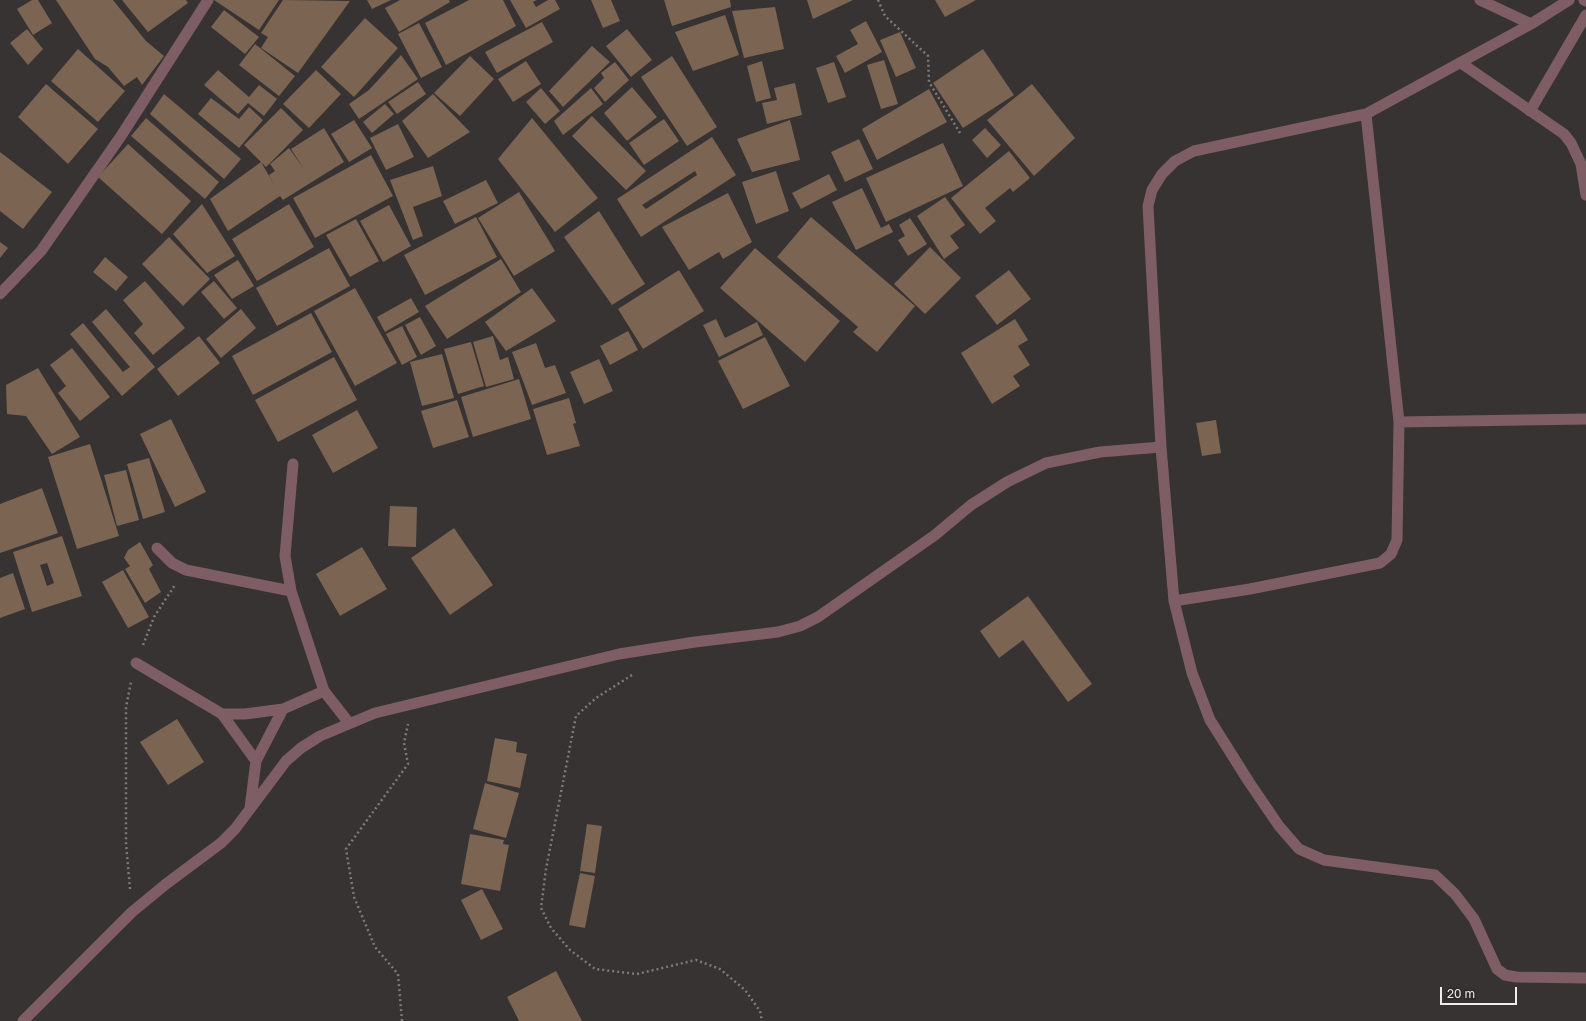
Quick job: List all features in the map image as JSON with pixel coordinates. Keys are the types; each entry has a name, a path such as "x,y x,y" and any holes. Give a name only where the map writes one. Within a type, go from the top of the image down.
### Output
{"street":[{"path":"0,294 41,251 121,136 208,0"},
{"path":"1480,0 1531,24"},
{"path":"1569,0 1531,24 1366,114 1194,151 1175,161 1152,190 1148,206 1160,447 1174,601 1192,673 1210,720 1248,782 1279,826 1299,849 1324,860 1435,876 1455,894 1474,919 1497,969 1505,975 1516,977 1586,978"},
{"path":"1530,111 1586,15"},
{"path":"1461,63 1564,134 1571,143 1581,164 1586,195"},
{"path":"1174,601 1250,589 1380,563 1390,554 1397,540 1399,422 1366,114"},
{"path":"1399,422 1586,419"},
{"path":"23,1021 132,912 166,884 221,843 235,829 286,762 302,748 320,736 375,713 619,654 695,642 778,632 800,626 818,617 935,535 971,505 1018,477 1046,463 1100,452 1160,447"},
{"path":"293,464 285,556 291,591 324,691 349,723"},
{"path":"157,548 172,563 186,570 291,591"},
{"path":"136,663 222,714 256,761"},
{"path":"222,714 245,714 283,709 324,691"},
{"path":"250,809 256,761 283,709"}],"path":[{"path":"878,0 885,16 928,56 929,82 960,133"},
{"path":"132,912 126,843 126,707 136,663 154,617 186,570"},
{"path":"632,675 596,698 576,716 546,869 541,908 551,928 570,950 595,969 637,974 696,960 720,969 745,990 760,1011 762,1021"},
{"path":"402,1021 398,974 375,947 354,897 346,849 408,764 404,743 412,705"}],"building":[{"path":"32,0 38,0 52,23 33,35 17,9"},
{"path":"56,0 113,0 146,41 164,56 142,85 137,77 124,86 108,67 95,59"},
{"path":"122,0 186,0 188,3 148,32"},
{"path":"214,0 279,0 259,30"},
{"path":"283,0 350,1 298,73 261,48 268,37 261,33"},
{"path":"367,0 391,0 372,9"},
{"path":"400,0 449,0 450,2 399,32 385,8"},
{"path":"469,0 503,0 516,26 446,65 425,23"},
{"path":"510,0 537,0 533,2 536,7 548,0 555,0 560,9 526,28"},
{"path":"591,0 611,0 620,21 603,28"},
{"path":"664,0 730,0 731,7 672,26"},
{"path":"807,0 853,0 813,19"},
{"path":"935,0 976,0 945,17"},
{"path":"775,7 784,49 744,58 732,11"},
{"path":"224,10 259,37 245,54 211,27"},
{"path":"725,15 739,55 693,71 675,32"},
{"path":"365,18 398,48 354,97 321,67"},
{"path":"866,21 882,52 845,73 836,56 858,44 850,30"},
{"path":"542,22 553,42 497,73 485,52"},
{"path":"419,23 442,67 421,78 398,34"},
{"path":"27,29 43,49 28,65 10,43"},
{"path":"627,29 652,60 631,77 606,46"},
{"path":"900,32 916,68 896,77 880,40"},
{"path":"255,44 295,76 279,96 239,65"},
{"path":"592,46 610,62 563,107 549,91"},
{"path":"78,49 125,91 98,122 51,81"},
{"path":"983,49 1014,95 963,128 933,83"},
{"path":"401,55 418,79 359,119 349,104 369,90"},
{"path":"470,56 494,79 460,116 434,93"},
{"path":"672,56 717,127 687,146 641,77"},
{"path":"884,60 898,104 881,109 867,65"},
{"path":"526,61 541,84 513,102 498,79"},
{"path":"762,61 771,98 756,102 747,66"},
{"path":"615,62 629,80 605,102 594,88 604,78 601,73"},
{"path":"834,62 846,97 828,103 816,68"},
{"path":"218,70 249,97 259,85 277,99 264,116 248,103 238,114 204,85"},
{"path":"316,70 341,94 309,128 283,104"},
{"path":"418,82 426,94 397,114 388,102"},
{"path":"795,83 802,115 767,124 762,103 777,100 774,88"},
{"path":"46,84 98,129 68,164 18,117"},
{"path":"1032,84 1075,138 1034,176 987,120"},
{"path":"632,87 657,117 627,141 604,113"},
{"path":"541,88 560,111 545,124 526,102"},
{"path":"591,88 603,104 563,135 554,121"},
{"path":"929,89 947,122 877,160 862,129"},
{"path":"164,94 241,159 224,179 150,114"},
{"path":"433,94 470,132 428,158 402,121"},
{"path":"211,98 239,119 249,107 263,120 239,148 198,114"},
{"path":"385,104 394,114 372,133 363,122"},
{"path":"281,108 303,130 266,167 244,145"},
{"path":"592,116 646,171 626,190 572,136"},
{"path":"146,118 219,182 205,199 131,136"},
{"path":"532,118 598,198 555,232 498,159"},
{"path":"664,119 679,141 644,165 629,143"},
{"path":"354,120 372,148 349,162 331,134"},
{"path":"790,120 800,160 752,172 737,139"},
{"path":"398,124 414,157 386,170 370,138"},
{"path":"324,128 344,162 283,200 280,196 228,231 210,199 261,162 275,186 269,175 275,171 270,164 289,148 304,169 291,149"},
{"path":"985,128 1001,145 987,158 972,140"},
{"path":"712,137 736,175 641,237 617,199","holes":["695,171 697,175 646,209 642,205"]},
{"path":"859,139 873,169 845,182 831,152"},
{"path":"943,143 963,186 886,222 866,178"},
{"path":"128,144 191,201 162,234 98,177"},
{"path":"1009,151 1030,178 1013,192 1010,188 985,208 996,221 980,234 951,198"},
{"path":"0,152 52,192 23,229 0,211"},
{"path":"371,155 393,196 315,238 293,198"},
{"path":"433,166 442,196 413,207 423,236 413,240 390,180"},
{"path":"776,171 789,211 756,224 742,182"},
{"path":"829,174 837,190 801,209 792,193"},
{"path":"486,180 498,203 455,224 443,201"},
{"path":"862,188 881,228 889,224 893,232 856,250 832,202"},
{"path":"519,192 555,251 514,276 478,218"},
{"path":"728,193 752,242 723,259 719,252 689,270 662,227"},
{"path":"945,197 965,225 950,236 959,248 944,259 917,216"},
{"path":"202,204 235,256 207,273 173,234"},
{"path":"289,204 314,247 257,281 232,239"},
{"path":"389,205 411,246 383,262 360,221"},
{"path":"599,211 645,284 612,305 564,237"},
{"path":"476,217 497,257 425,295 404,255"},
{"path":"811,217 915,306 877,352 853,332 858,327 777,257"},
{"path":"910,218 927,244 908,256 898,240 905,236 899,225"},
{"path":"356,219 379,261 350,277 326,235"},
{"path":"169,237 210,279 183,306 142,264"},
{"path":"0,242 8,248 0,258"},
{"path":"930,247 961,278 925,314 894,284"},
{"path":"329,248 350,286 277,326 256,288"},
{"path":"755,248 840,321 805,362 720,288"},
{"path":"105,257 128,277 116,291 93,272"},
{"path":"501,259 521,292 447,339 425,306"},
{"path":"238,260 254,286 232,299 214,275"},
{"path":"679,270 704,311 643,349 618,309"},
{"path":"1009,270 1031,299 997,325 975,296"},
{"path":"145,281 185,328 153,355 134,333 143,324 123,300"},
{"path":"214,281 237,308 224,319 201,292"},
{"path":"355,288 397,363 355,386 314,311"},
{"path":"532,288 556,321 506,351 485,322"},
{"path":"411,298 419,312 385,332 377,317"},
{"path":"106,309 155,367 122,396 70,334 83,323 123,372 130,367 92,322"},
{"path":"241,309 256,328 221,358 206,339"},
{"path":"311,313 332,352 253,395 232,356"},
{"path":"420,317 436,346 421,355 405,325"},
{"path":"716,319 725,338 757,322 763,335 719,357 703,325"},
{"path":"1015,319 1028,340 1018,346 1030,365 1013,376 1020,386 992,404 961,353"},
{"path":"402,326 417,357 402,365 386,334"},
{"path":"628,331 638,350 610,365 600,346"},
{"path":"199,336 220,363 178,396 157,369"},
{"path":"493,336 500,360 508,357 514,379 486,387 473,342"},
{"path":"765,337 790,386 743,409 718,361"},
{"path":"471,342 484,386 458,394 444,349"},
{"path":"536,343 545,368 555,365 566,393 532,405 512,352"},
{"path":"72,348 110,397 80,421 58,393 66,386 50,365"},
{"path":"442,354 454,398 422,406 410,362"},
{"path":"334,357 357,400 278,442 255,400"},
{"path":"599,359 613,391 584,404 570,372"},
{"path":"38,368 80,437 52,454 26,416 7,414 6,385"},
{"path":"519,379 531,419 473,437 461,397"},
{"path":"569,398 576,423 573,424 580,446 547,455 533,409"},
{"path":"457,400 469,437 433,448 421,411"},
{"path":"357,410 378,448 333,473 312,435"},
{"path":"171,419 206,492 175,507 140,434"},
{"path":"1216,420 1221,453 1202,456 1196,423"},
{"path":"90,444 119,536 77,549 48,457"},
{"path":"149,458 165,512 143,519 127,464"},
{"path":"126,470 139,520 117,526 104,475"},
{"path":"42,488 58,533 0,553 0,504"},
{"path":"390,506 417,507 416,547 388,546"},
{"path":"454,528 493,585 450,615 411,558"},
{"path":"62,536 82,596 32,612 13,552","holes":["47,563 54,583 47,586 40,565"]},
{"path":"140,542 153,565 149,569 161,592 145,603 125,569 130,566 124,558 128,550"},
{"path":"362,547 387,589 340,616 316,574"},
{"path":"123,570 149,617 128,628 102,582"},
{"path":"13,573 25,609 0,618 0,578"},
{"path":"1028,596 1092,684 1068,702 1023,640 999,658 980,631"},
{"path":"177,719 204,762 168,785 140,742"},
{"path":"495,738 517,742 516,752 527,754 520,788 487,781"},
{"path":"485,783 519,793 506,838 473,829"},
{"path":"587,824 602,826 595,873 580,871"},
{"path":"470,834 504,840 503,844 509,845 500,891 461,884"},
{"path":"580,873 595,876 585,928 569,925"},
{"path":"482,889 503,929 481,940 461,900"},
{"path":"556,971 582,1021 519,1021 507,997"}]}
